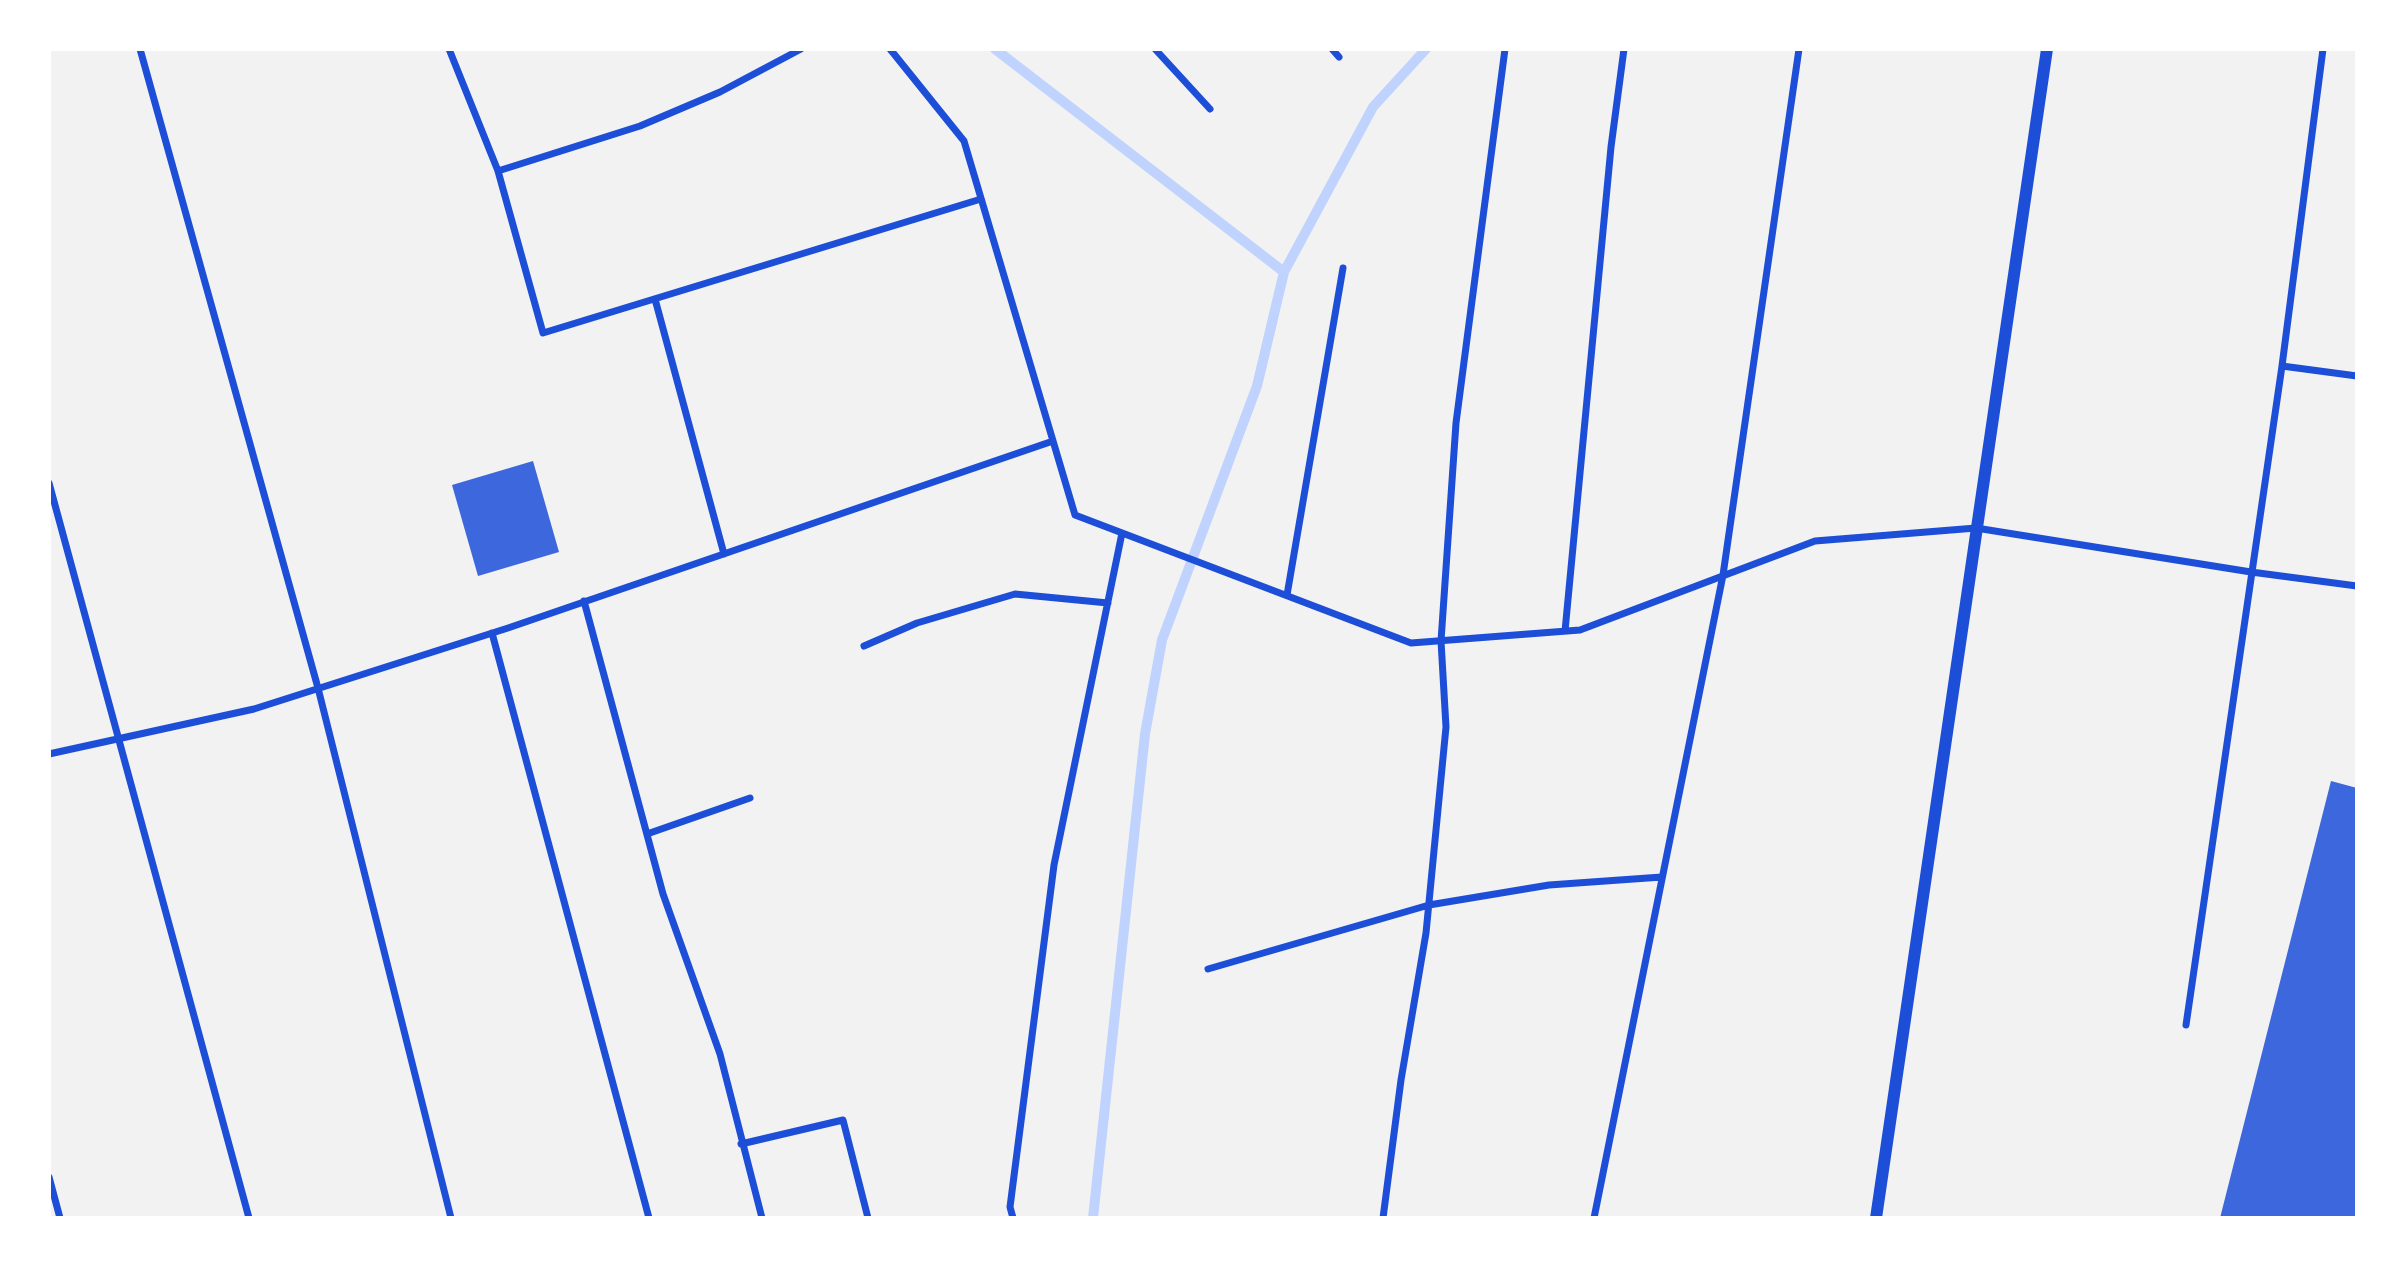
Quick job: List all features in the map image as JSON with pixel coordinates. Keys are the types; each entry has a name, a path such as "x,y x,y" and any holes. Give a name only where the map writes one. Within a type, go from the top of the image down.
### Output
{"street":[{"path":"140,49 318,688 451,1218"},
{"path":"449,49 498,171 543,333 981,199"},
{"path":"498,171 640,125 720,92 801,49"},
{"path":"890,49 964,141 1075,515 1411,643 1580,630 1815,541 1976,528 2250,572 2357,586"},
{"path":"1155,49 1210,109"},
{"path":"1332,49 1339,57"},
{"path":"1383,1218 1401,1080 1429,905 1446,727 1441,641 1457,423 1504,49"},
{"path":"1565,631 1611,147 1624,49"},
{"path":"1594,1218 1723,575 1799,49"},
{"path":"1875,1218 2047,49"},
{"path":"2186,1025 2282,366 2323,49"},
{"path":"1287,595 1343,268"},
{"path":"655,299 724,554"},
{"path":"2282,366 2357,376"},
{"path":"49,754 254,709 492,633 1053,441"},
{"path":"49,482 249,1218"},
{"path":"1013,1218 1010,1207 1054,865 1122,533"},
{"path":"864,646 917,623 1015,594 1108,603"},
{"path":"584,601 663,894 720,1054 762,1218"},
{"path":"492,633 649,1218"},
{"path":"647,834 750,798"},
{"path":"1208,969 1429,905 1549,885 1662,877"},
{"path":"741,1144 843,1119 868,1218"},
{"path":"49,1177 60,1218"}],"building":[{"path":"533,461 559,552 478,576 452,485"},
{"path":"2331,781 2357,788 2357,1218 2220,1218"}],"waterway":[{"path":"995,49 1284,272"},
{"path":"1093,1218 1145,734 1162,640 1257,386 1284,272 1373,107 1426,49"}]}
